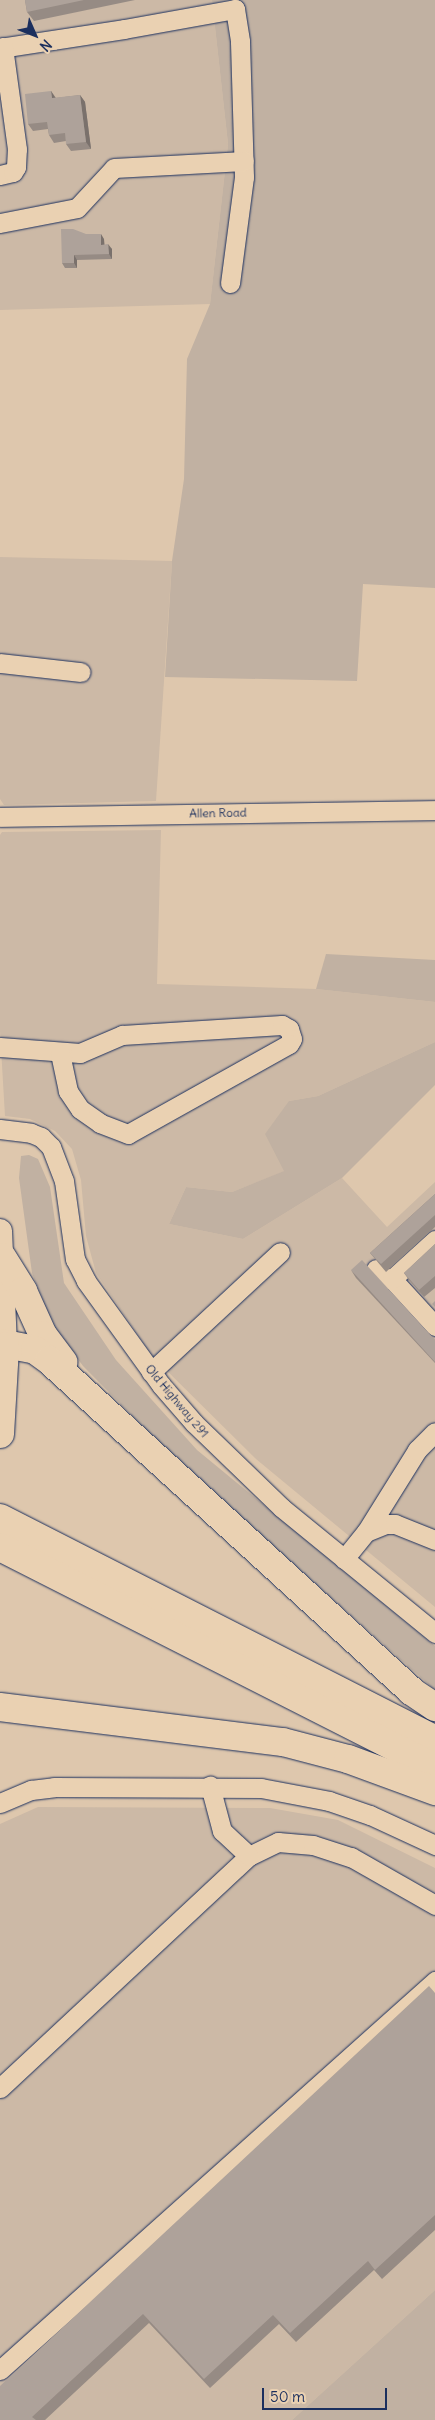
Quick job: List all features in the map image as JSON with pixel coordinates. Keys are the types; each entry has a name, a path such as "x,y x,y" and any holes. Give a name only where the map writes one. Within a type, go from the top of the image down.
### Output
{"highway":[{"path":"1,1244 43,1335 88,1395"},
{"path":"1,1429 2,1344 35,1350 88,1395 410,1691 435,1707"},
{"path":"0,1518 435,1740"},
{"path":"0,1546 435,1768"},
{"path":"7,1712 282,1742 348,1758 435,1791"}],"main road":[{"path":"1,1244 2,1344"}],"street":[{"path":"0,175 13,172 16,167 17,149 2,47 235,9 240,42 244,161 230,283"},
{"path":"0,223 77,208 114,168 244,161"},
{"path":"0,663 80,672"},
{"name":"Allen Road","path":"0,817 435,810"},
{"path":"0,1047 60,1054 80,1053 122,1034 282,1026 289,1029 292,1039 289,1044 128,1134 100,1124 80,1109 68,1091 60,1054"},
{"name":"Old Highway 291","path":"0,1129 31,1133 51,1147 64,1181 75,1259 86,1281 151,1372 233,1464 344,1559 435,1633"},
{"path":"392,1279 435,1240"},
{"path":"151,1372 280,1252"},
{"path":"376,1269 386,1279 392,1279 431,1314"},
{"path":"344,1559 366,1532 417,1450 435,1432"},
{"path":"366,1532 386,1524 395,1524 435,1540"},
{"path":"210,1786 222,1831 249,1856"},
{"path":"0,1803 30,1790 54,1787 210,1786 261,1788 329,1801 370,1815 435,1845"},
{"path":"0,2088 249,1856 278,1842 312,1844 351,1857 435,1905"},
{"path":"4,2360 435,1982"}],"shaded area":[{"path":"0,0 212,0 228,144 210,304 0,310"},
{"path":"212,0 435,0 435,588 363,584 357,681 165,677 172,561 184,479 187,359 210,304 228,144"},
{"path":"0,557 172,561 156,801 4,805 0,799"},
{"path":"161,830 157,984 316,989 435,1002 435,1042 318,1096 289,1101 285,1171 232,1192 186,1187 169,1224 243,1239 342,1178 387,1227 435,1182 435,1607 256,1459 152,1356 96,1273 86,1236 81,1180 72,1149 55,1131 30,1119 5,1116 0,1031 0,835 2,832"},
{"path":"326,954 435,960 435,1002 316,989"},
{"path":"435,1042 435,1085 342,1178 243,1239 169,1224 186,1187 232,1192 284,1171 265,1134 289,1101 318,1096"},
{"path":"29,1155 38,1159 50,1187 64,1283 116,1360 197,1450 435,1646 435,1690 175,1459 83,1366 52,1324 32,1273 19,1178 21,1156"},
{"path":"38,1807 270,1808 338,1820 435,1868 435,2290 292,2420 0,2420 0,1824"},
{"path":"435,2290 435,2420 292,2420"}],"building":[{"path":"25,0 84,0 27,12"},
{"path":"51,91 52,98 80,95 86,142 66,144 65,133 49,135 47,122 28,124 25,94"},
{"path":"61,229 73,229 86,234 101,234 101,245 108,244 109,254 74,255 74,263 62,263"},
{"path":"435,1194 435,1215 381,1264 370,1253"},
{"path":"435,1244 435,1276 419,1290 404,1273"},
{"path":"362,1260 435,1340 435,1362 351,1270"},
{"path":"429,1986 435,1993 435,2215 375,2270 368,2261 290,2333 273,2315 204,2379 143,2314 32,2417 36,2420 0,2420 0,2386"}]}
